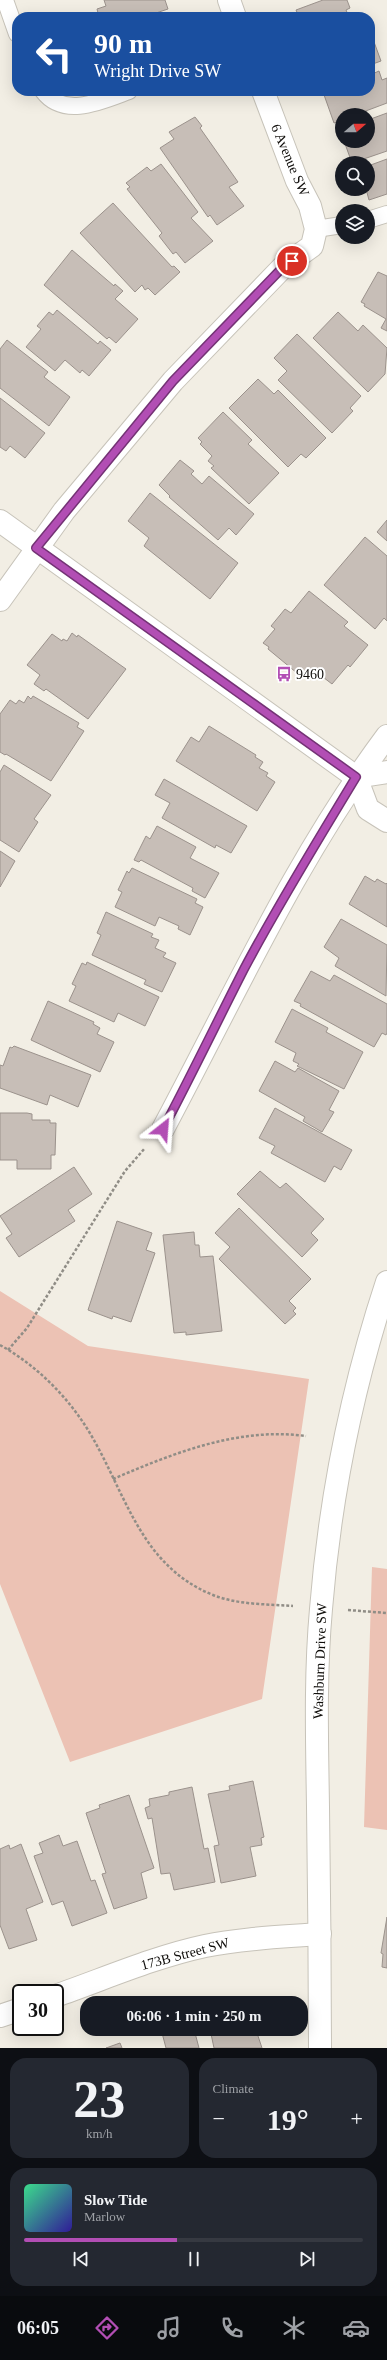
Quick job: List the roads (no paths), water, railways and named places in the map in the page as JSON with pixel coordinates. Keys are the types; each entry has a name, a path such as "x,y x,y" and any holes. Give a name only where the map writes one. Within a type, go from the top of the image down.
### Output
{"street":[{"path":"229,0 233,12"},
{"name":"6 Avenue SW","path":"265,96 297,181 310,206 316,229"},
{"path":"0,600 36,548 173,381 284,266 312,246 316,229"},
{"path":"0,521 356,777 368,809 387,822"},
{"path":"163,1129 204,1052 244,969 299,870 356,777 387,736"},
{"path":"356,777 387,772"},
{"name":"Washburn Drive SW","path":"320,2048 317,1688 321,1608 332,1510 346,1426 370,1334 387,1282"},
{"name":"173B Street SW","path":"64,1993 147,1963 204,1946 251,1939 320,1934"},
{"path":"0,2016 12,2012"}],"lane":[{"path":"5,0 12,20"},
{"path":"47,96 49,99 67,107 93,104 115,96"},
{"path":"375,218 387,214"},
{"path":"316,229 335,226"}],"place":[{"name":"9460","path":"284,674"}]}
